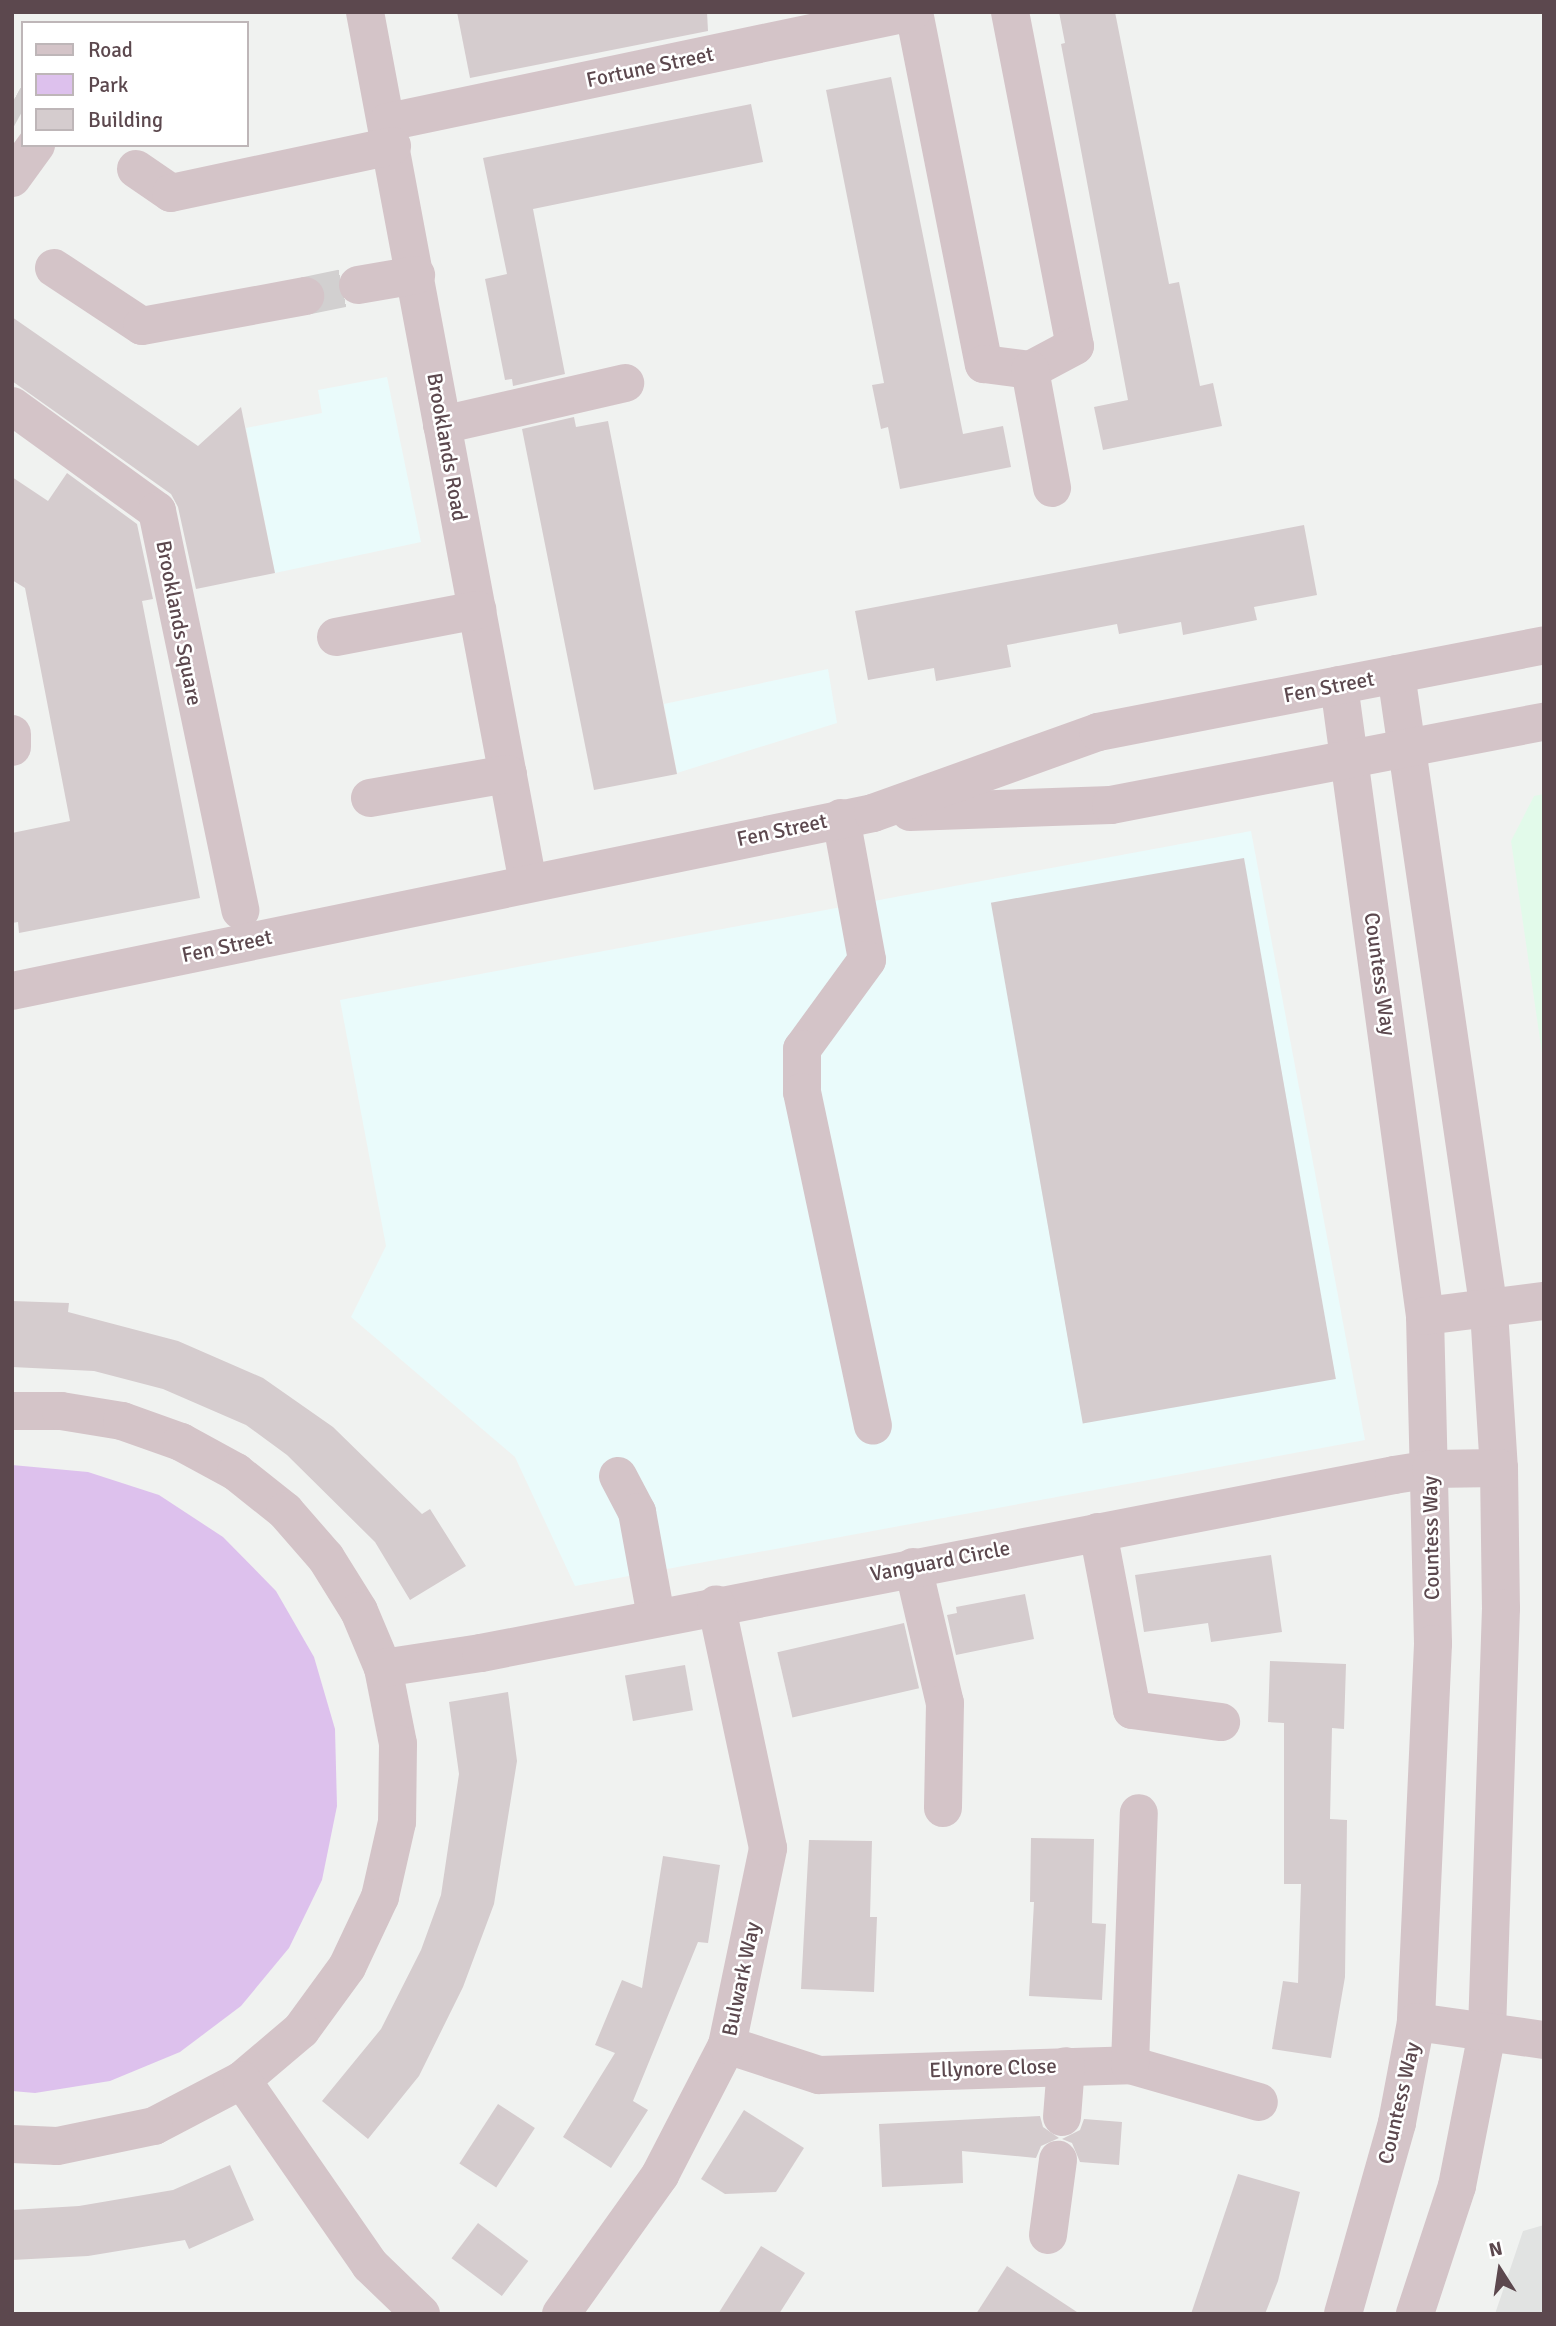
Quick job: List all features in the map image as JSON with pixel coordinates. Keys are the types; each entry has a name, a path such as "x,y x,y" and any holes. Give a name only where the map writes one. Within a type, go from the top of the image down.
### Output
{"street":[{"name":"Brooklands Road","path":"365,12 390,134 528,883"},
{"name":"Fortune Street","path":"136,169 171,194 390,134 913,12"},
{"path":"913,12 984,364 1030,370 1075,346 1010,12"},
{"path":"12,178 35,147"},
{"path":"54,268 142,326 305,296"},
{"path":"358,285 416,275"},
{"path":"1030,370 1052,488"},
{"path":"442,425 625,383"},
{"name":"Brooklands Square","path":"12,406 158,511 240,911"},
{"path":"337,637 477,610"},
{"name":"Fen Street","path":"12,991 857,816 1098,732 1544,645"},
{"path":"1396,674 1489,1311 1499,1468 1501,1608 1487,2033 1457,2186 1415,2314"},
{"name":"Countess Way","path":"1339,685 1425,1316 1431,1469 1433,1644 1416,2022 1397,2123 1343,2314"},
{"path":"873,1426 802,1092 802,1049 867,960 857,816 1111,805 1544,722"},
{"path":"12,734 12,747"},
{"path":"370,798 508,774"},
{"path":"1425,1316 1489,1311 1544,1301"},
{"path":"12,1411 61,1412 122,1421 181,1442 236,1472 285,1511 326,1558 359,1611 383,1668 398,1744 397,1822 380,1897 347,1967 301,2030 242,2080 154,2126 57,2146 12,2144"},
{"name":"Vanguard Circle","path":"383,1668 1431,1469 1499,1468"},
{"path":"618,1476 636,1512 656,1617"},
{"path":"1098,1531 1132,1710 1221,1722"},
{"path":"913,1567 945,1703 943,1808"},
{"name":"Bulwark Way","path":"561,2314 660,2175 727,2045 768,1848 716,1604"},
{"path":"1130,2065 1139,1813"},
{"path":"1416,2022 1544,2040"},
{"name":"Ellynore Close","path":"727,2045 819,2075 1130,2065 1259,2102"},
{"path":"1062,2117 1066,2066"},
{"path":"242,2080 370,2265 421,2314"},
{"path":"1048,2235 1058,2160"}],"shaded area":[{"path":"387,377 421,542 275,573 246,428 322,413 318,390"},
{"path":"828,669 837,723 677,773 664,704"},
{"path":"1544,794 1544,1067 1511,841 1534,796"},
{"path":"1251,831 1365,1440 575,1586 515,1457 351,1317 386,1246 340,1000"},
{"path":"1544,2225 1544,2314 1495,2314 1523,2231"}],"green space":[{"path":"12,1465 88,1472 159,1495 223,1537 276,1591 314,1657 335,1729 337,1806 322,1880 289,1948 241,2006 180,2052 110,2081 35,2093 12,2091"}],"building":[{"path":"457,12 707,12 708,31 470,78"},
{"path":"1059,12 1115,12 1169,284 1179,282 1200,386 1213,383 1222,426 1103,450 1094,407 1128,400 1061,44 1065,43"},
{"path":"891,77 963,434 1003,426 1011,467 900,489 888,427 881,429 872,385 884,383 826,90"},
{"path":"751,104 763,162 533,209 565,374 513,386 512,379 505,380 485,279 507,274 483,158"},
{"path":"12,317 198,446 241,407 275,573 196,589 178,507 171,494 12,381"},
{"path":"574,417 576,427 608,421 677,774 594,790 522,429"},
{"path":"67,473 137,524 153,599 142,601 200,898 19,933 18,922 12,923 12,833 70,821 25,588 12,580 12,477 48,501"},
{"path":"1304,525 1317,595 1254,607 1257,620 1183,635 1181,622 1119,634 1117,624 1007,645 1011,667 936,681 934,668 868,680 855,611"},
{"path":"1244,858 1336,1379 1083,1424 991,903"},
{"path":"12,1301 69,1303 68,1312 178,1341 263,1378 333,1427 422,1514 430,1509 466,1566 410,1600 375,1542 287,1455 246,1425 163,1389 94,1371 12,1367"},
{"path":"1271,1555 1282,1632 1211,1642 1208,1623 1144,1632 1135,1575"},
{"path":"1025,1594 1034,1639 956,1655 947,1615 957,1613 956,1607"},
{"path":"904,1623 919,1688 792,1718 777,1652"},
{"path":"1270,1661 1346,1664 1344,1729 1332,1728 1330,1819 1347,1820 1345,1977 1331,2058 1272,2049 1283,1981 1298,1983 1301,1884 1284,1884 1284,1723 1268,1722"},
{"path":"685,1665 693,1710 633,1721 625,1676"},
{"path":"508,1692 517,1761 494,1904 463,1987 419,2076 368,2139 322,2101 381,2029 421,1950 441,1895 459,1774 449,1702"},
{"path":"1031,1838 1094,1839 1092,1923 1106,1924 1102,2000 1029,1996 1034,1902 1030,1902"},
{"path":"809,1840 872,1841 870,1917 877,1917 874,1992 801,1989"},
{"path":"663,1856 720,1865 708,1943 698,1942 633,2101 648,2110 611,2168 563,2137 615,2053 595,2045 622,1980 642,1988"},
{"path":"498,2104 535,2128 496,2188 459,2164"},
{"path":"744,2110 804,2148 776,2192 725,2194 701,2179"},
{"path":"1040,2116 1043,2127 1059,2138 1041,2146 1036,2158 962,2151 963,2183 882,2187 879,2124"},
{"path":"1084,2119 1122,2122 1119,2165 1080,2162 1072,2143 1062,2139 1080,2130"},
{"path":"230,2165 254,2220 189,2249 185,2240 88,2256 12,2260 12,2210 79,2206 173,2190"},
{"path":"1238,2174 1300,2192 1278,2281 1265,2314 1191,2314"},
{"path":"478,2223 528,2261 502,2296 452,2258"},
{"path":"761,2246 805,2273 779,2314 718,2314"},
{"path":"1007,2266 1080,2314 976,2314"}],"tunnel":[{"path":"12,103 21,108"},
{"path":"305,296 358,285"}]}
